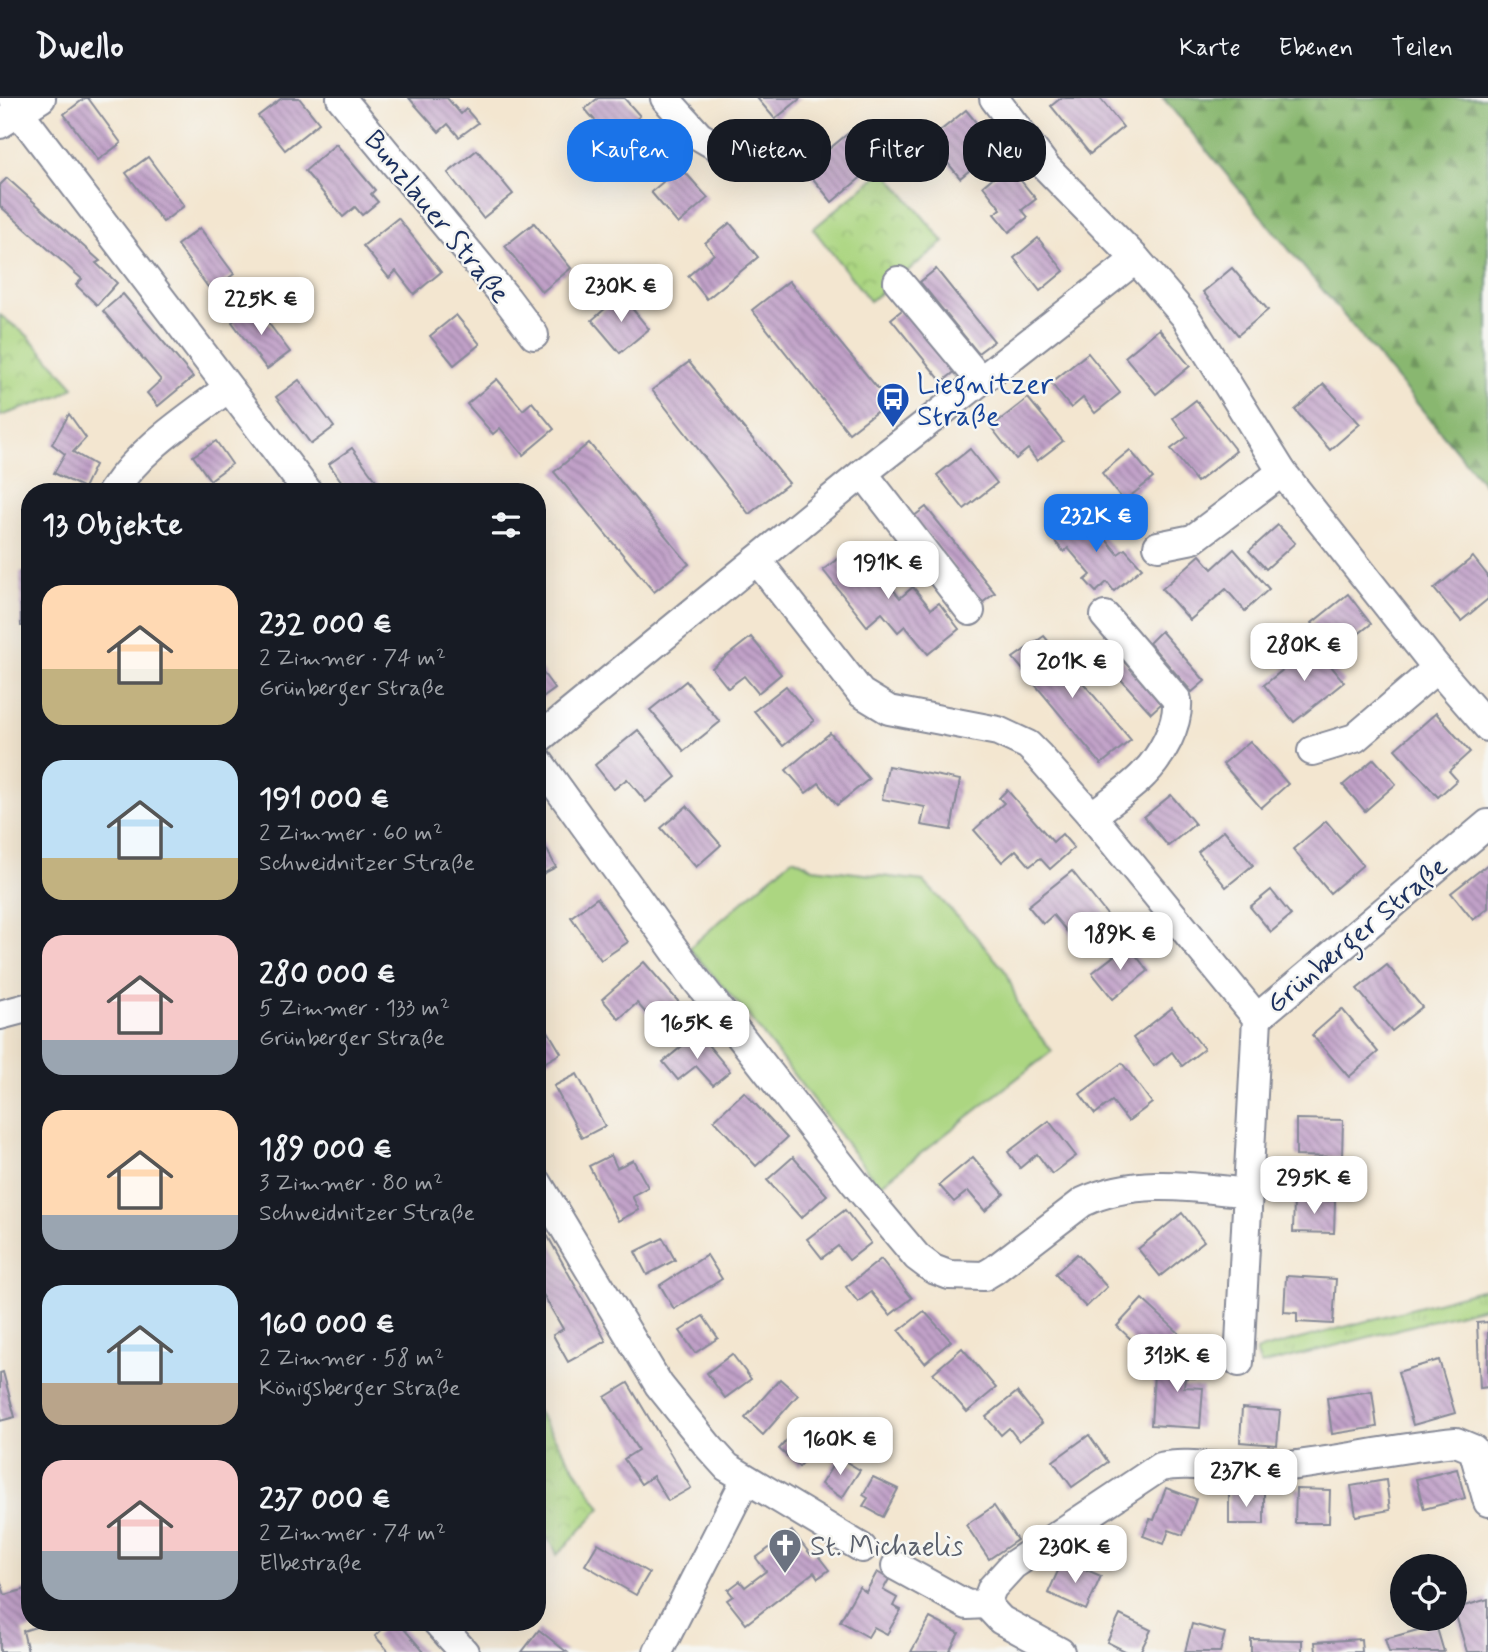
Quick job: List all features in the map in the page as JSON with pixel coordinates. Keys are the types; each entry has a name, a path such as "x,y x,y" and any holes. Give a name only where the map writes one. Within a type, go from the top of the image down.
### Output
{"street":[{"name":"Bunzlauer Straße","path":"341,98 534,335"},
{"path":"665,98 699,136 707,141"},
{"path":"994,98 1046,167 1136,259 1185,316 1282,472 1437,668 1488,727"},
{"path":"18,108 301,483"},
{"path":"546,733 863,473 1136,259"},
{"path":"898,281 981,381"},
{"path":"118,483 129,468 160,439 228,388"},
{"path":"1158,546 1193,539 1282,472"},
{"path":"863,473 970,611"},
{"path":"757,561 861,694 889,710 998,731 1015,738 1039,755 1257,1018 1250,1193 1239,1362"},
{"path":"1092,816 1144,774 1164,745 1178,713 1177,700 1105,616"},
{"path":"1312,751 1355,738 1437,668"},
{"path":"546,772 697,981 856,1183 918,1257 933,1269 949,1275 984,1276 1083,1202 1111,1191 1174,1185 1250,1193"},
{"name":"Grünberger Straße","path":"1257,1018 1488,824"},
{"path":"0,1015 21,1009"},
{"path":"546,1197 659,1385 683,1418 727,1467 862,1548"},
{"path":"896,1566 967,1605 989,1596 1013,1565 1044,1543 1160,1467 1174,1464 1239,1470 1287,1467 1456,1442 1473,1449 1488,1502"},
{"path":"658,1652 746,1479"},
{"path":"989,1596 1001,1620 1060,1652"},
{"path":"445,1631 464,1652"}],"green space":[{"path":"1163,98 1488,98 1488,489"},
{"path":"870,182 894,182 944,242 870,301 813,229"},
{"path":"0,315 28,336 74,387 60,396 0,416"},
{"path":"793,858 813,868 923,881 1007,973 1021,1012 1052,1051 879,1186 747,1014 689,948"},
{"path":"1488,1288 1488,1306 1261,1365 1256,1351"},
{"path":"546,1425 601,1508 557,1555 546,1537"}],"building":[{"path":"88,98 121,143 98,160 64,114"},
{"path":"282,98 299,98 319,123 285,150 258,116"},
{"path":"409,98 447,98 461,114 466,109 478,123 459,137 448,124 439,132"},
{"path":"598,98 624,98 640,116 636,119 594,119 585,109"},
{"path":"757,98 801,98 775,119"},
{"path":"1061,98 1100,98 1123,127 1090,154 1051,106"},
{"path":"966,110 973,119 963,119 963,176 960,178 949,165 949,124"},
{"path":"845,136 845,182 856,182 832,202 816,182 831,182 831,148"},
{"path":"336,144 375,190 371,194 378,202 362,215 355,207 343,217 305,171"},
{"path":"477,150 513,194 483,218 448,173"},
{"path":"148,157 184,206 163,222 126,173"},
{"path":"7,178 100,261 96,263 117,283 97,305 76,285 82,279 0,206 0,185"},
{"path":"693,181 708,198 678,224 651,192 663,182"},
{"path":"988,182 1022,182 1036,199 1022,210 1028,217 1009,232 994,214 1001,209 983,186"},
{"path":"398,218 441,272 414,294 396,271 389,278 363,246"},
{"path":"534,223 571,268 542,292 505,246"},
{"path":"730,223 758,257 707,299 688,276 714,254 705,243"},
{"path":"200,228 234,274 211,291 177,245"},
{"path":"1038,238 1064,271 1040,291 1014,258"},
{"path":"1232,268 1268,310 1238,335 1203,292"},
{"path":"936,269 994,341 978,353 920,282"},
{"path":"789,281 889,402 849,433 752,310"},
{"path":"123,294 193,377 158,406 147,393 161,380 103,311"},
{"path":"621,295 649,329 620,353 592,320"},
{"path":"255,305 290,352 267,369 232,322"},
{"path":"907,306 958,369 942,382 891,319"},
{"path":"456,315 480,344 454,365 430,336"},
{"path":"1159,329 1190,366 1156,394 1125,357"},
{"path":"1088,353 1120,393 1095,413 1083,398 1071,408 1051,383"},
{"path":"689,362 789,483 749,514 652,390"},
{"path":"497,379 523,410 532,402 554,429 523,455 500,428 493,434 467,404"},
{"path":"299,380 334,427 311,444 276,397"},
{"path":"1324,384 1360,424 1330,450 1295,410"},
{"path":"1028,398 1063,441 1037,461 1028,449 1016,459 991,427"},
{"path":"1196,400 1236,451 1197,482 1171,449 1187,437 1173,418"},
{"path":"69,414 86,438 73,452 95,465 86,483 74,483 54,473 65,454 52,444"},
{"path":"216,441 232,464 210,480 193,456"},
{"path":"589,443 689,564 654,592 554,472"},
{"path":"352,448 378,483 343,483 329,464"},
{"path":"970,449 997,483 964,509 937,475"},
{"path":"1130,450 1153,478 1124,501 1102,473"},
{"path":"926,507 995,593 982,603 913,517"},
{"path":"1082,511 1118,554 1125,549 1142,568 1114,591 1107,582 1096,592 1085,580 1091,575 1068,548 1064,552 1051,537"},
{"path":"1278,525 1295,543 1266,569 1249,551"},
{"path":"857,544 900,598 913,587 931,609 939,603 959,629 928,654 905,626 898,632 882,613 867,626 823,570"},
{"path":"1234,549 1269,589 1245,611 1226,589 1190,620 1162,589 1200,555 1212,569"},
{"path":"1473,557 1488,576 1488,599 1461,621 1434,589"},
{"path":"1348,594 1371,624 1335,652 1312,623"},
{"path":"1161,631 1205,681 1192,692 1149,643"},
{"path":"1044,636 1131,740 1101,764 1013,658"},
{"path":"751,637 781,674 758,693 744,676 728,688 712,668"},
{"path":"1314,645 1344,682 1294,722 1264,685"},
{"path":"1119,656 1162,703 1151,713 1109,666"},
{"path":"546,677 555,689 546,696"},
{"path":"686,681 720,722 684,751 650,710"},
{"path":"786,686 814,721 783,746 754,711"},
{"path":"1436,713 1470,752 1449,771 1457,780 1438,797 1395,749"},
{"path":"638,730 676,777 646,802 627,779 614,789 595,765"},
{"path":"830,733 869,779 837,805 819,783 806,793 786,770"},
{"path":"1250,741 1288,784 1261,808 1223,764"},
{"path":"1374,759 1396,784 1365,811 1343,785"},
{"path":"888,766 960,780 951,830 921,825 925,807 882,799"},
{"path":"1007,790 1053,842 1062,834 1074,848 1050,869 1040,858 1030,866 1016,850 1002,862 974,830 1004,803 999,798"},
{"path":"1171,795 1195,824 1168,846 1144,817"},
{"path":"687,806 721,845 696,867 661,828"},
{"path":"1326,821 1363,865 1330,893 1293,849"},
{"path":"1224,830 1253,865 1226,887 1198,852"},
{"path":"546,848 556,867 546,872"},
{"path":"1488,864 1488,908 1473,920 1451,893"},
{"path":"1072,871 1108,916 1076,942 1053,915 1043,924 1028,906"},
{"path":"1271,890 1291,915 1271,932 1250,907"},
{"path":"597,898 628,942 601,960 571,917"},
{"path":"1128,945 1148,971 1113,999 1092,973"},
{"path":"644,962 690,1015 666,1036 637,1003 619,1019 602,999"},
{"path":"1387,965 1422,1007 1392,1031 1357,989"},
{"path":"1172,1008 1204,1049 1182,1066 1172,1052 1154,1066 1133,1038"},
{"path":"1342,1009 1378,1052 1349,1077 1312,1035"},
{"path":"546,1028 561,1053 546,1062"},
{"path":"698,1033 730,1071 713,1085 696,1066 678,1080 663,1062"},
{"path":"1122,1063 1152,1103 1128,1121 1112,1101 1095,1114 1080,1094"},
{"path":"577,1074 605,1126 582,1138 554,1086"},
{"path":"744,1092 787,1138 756,1166 714,1120"},
{"path":"1296,1119 1343,1120 1342,1157 1296,1156"},
{"path":"1049,1121 1076,1156 1052,1174 1037,1154 1020,1168 1008,1152"},
{"path":"611,1155 617,1168 633,1160 648,1187 632,1196 639,1210 618,1221 589,1166"},
{"path":"793,1157 827,1195 801,1218 767,1180"},
{"path":"973,1157 1004,1194 985,1211 968,1191 954,1202 939,1185"},
{"path":"1294,1200 1335,1201 1334,1233 1293,1232"},
{"path":"845,1210 871,1243 849,1260 838,1246 822,1258 807,1239"},
{"path":"1182,1213 1204,1241 1160,1276 1138,1249"},
{"path":"546,1233 606,1341 568,1362 553,1335 563,1329 546,1300"},
{"path":"663,1238 675,1260 647,1275 635,1252"},
{"path":"1077,1254 1107,1287 1086,1307 1055,1274"},
{"path":"707,1255 722,1279 674,1309 660,1285"},
{"path":"881,1259 912,1298 890,1315 871,1292 858,1302 846,1287"},
{"path":"1286,1276 1336,1279 1333,1324 1297,1322 1297,1313 1284,1312"},
{"path":"1142,1299 1179,1333 1154,1361 1117,1326"},
{"path":"924,1311 951,1341 925,1363 899,1331"},
{"path":"703,1316 718,1338 695,1353 680,1331"},
{"path":"1488,1322 1488,1387 1480,1388 1477,1323"},
{"path":"962,1348 996,1388 967,1412 933,1373"},
{"path":"1198,1352 1196,1378 1185,1378 1184,1387 1203,1388 1200,1428 1151,1425 1154,1373 1166,1373 1167,1354"},
{"path":"732,1354 751,1379 725,1398 707,1373"},
{"path":"1439,1360 1455,1413 1413,1425 1398,1372"},
{"path":"3,1372 15,1417 0,1421 0,1373"},
{"path":"780,1379 798,1395 763,1435 745,1418"},
{"path":"628,1383 691,1488 668,1501 653,1476 641,1484 624,1459 638,1450 605,1397"},
{"path":"1372,1391 1377,1427 1332,1434 1327,1398"},
{"path":"1017,1392 1042,1423 1019,1441 1009,1428 1001,1435 986,1417"},
{"path":"1242,1408 1280,1411 1277,1445 1240,1442"},
{"path":"798,1427 819,1445 799,1467 779,1449"},
{"path":"1089,1435 1108,1462 1072,1487 1053,1461"},
{"path":"838,1457 860,1470 842,1498 821,1484"},
{"path":"1457,1469 1465,1498 1424,1509 1416,1479"},
{"path":"873,1477 898,1489 883,1517 863,1506 868,1498 863,1495"},
{"path":"1386,1480 1390,1510 1356,1516 1351,1486"},
{"path":"1166,1488 1196,1499 1183,1535 1169,1530 1164,1544 1143,1536 1150,1519 1154,1520"},
{"path":"1296,1489 1330,1490 1329,1523 1295,1523"},
{"path":"1229,1493 1264,1493 1264,1524 1229,1524"},
{"path":"994,1506 1017,1540 989,1559 966,1525"},
{"name":"St. Michaelis","path":"792,1531 811,1555 815,1552 829,1570 818,1578 814,1572 746,1624 727,1600 733,1596 728,1590 740,1581 745,1587 766,1571 756,1558"},
{"path":"598,1543 649,1573 636,1595 585,1565"},
{"path":"1063,1560 1101,1576 1086,1610 1048,1593"},
{"path":"877,1572 889,1579 883,1590 897,1598 893,1606 901,1610 887,1634 874,1627 868,1637 840,1621 859,1587 866,1592"},
{"path":"0,1580 5,1595 21,1591 21,1631 28,1652 0,1652"},
{"path":"1488,1599 1488,1652 1467,1652 1461,1631 1467,1631 1467,1605"},
{"path":"1120,1615 1151,1630 1140,1652 1127,1652 1107,1642"},
{"path":"930,1618 959,1633 949,1652 911,1652"},
{"path":"1192,1624 1225,1633 1220,1652 1185,1652"},
{"path":"380,1631 406,1631 424,1652 389,1652 375,1636"},
{"path":"540,1631 567,1652 522,1652"},
{"path":"1414,1631 1438,1631 1444,1652 1389,1652 1385,1639"},
{"path":"1251,1639 1302,1640 1302,1652 1251,1652"},
{"path":"1361,1639 1362,1652 1316,1652 1315,1642"}],"place":[{"name":"Liegnitzer Straße","path":"893,429"},
{"name":"St. Michaelis","path":"785,1575"}]}
